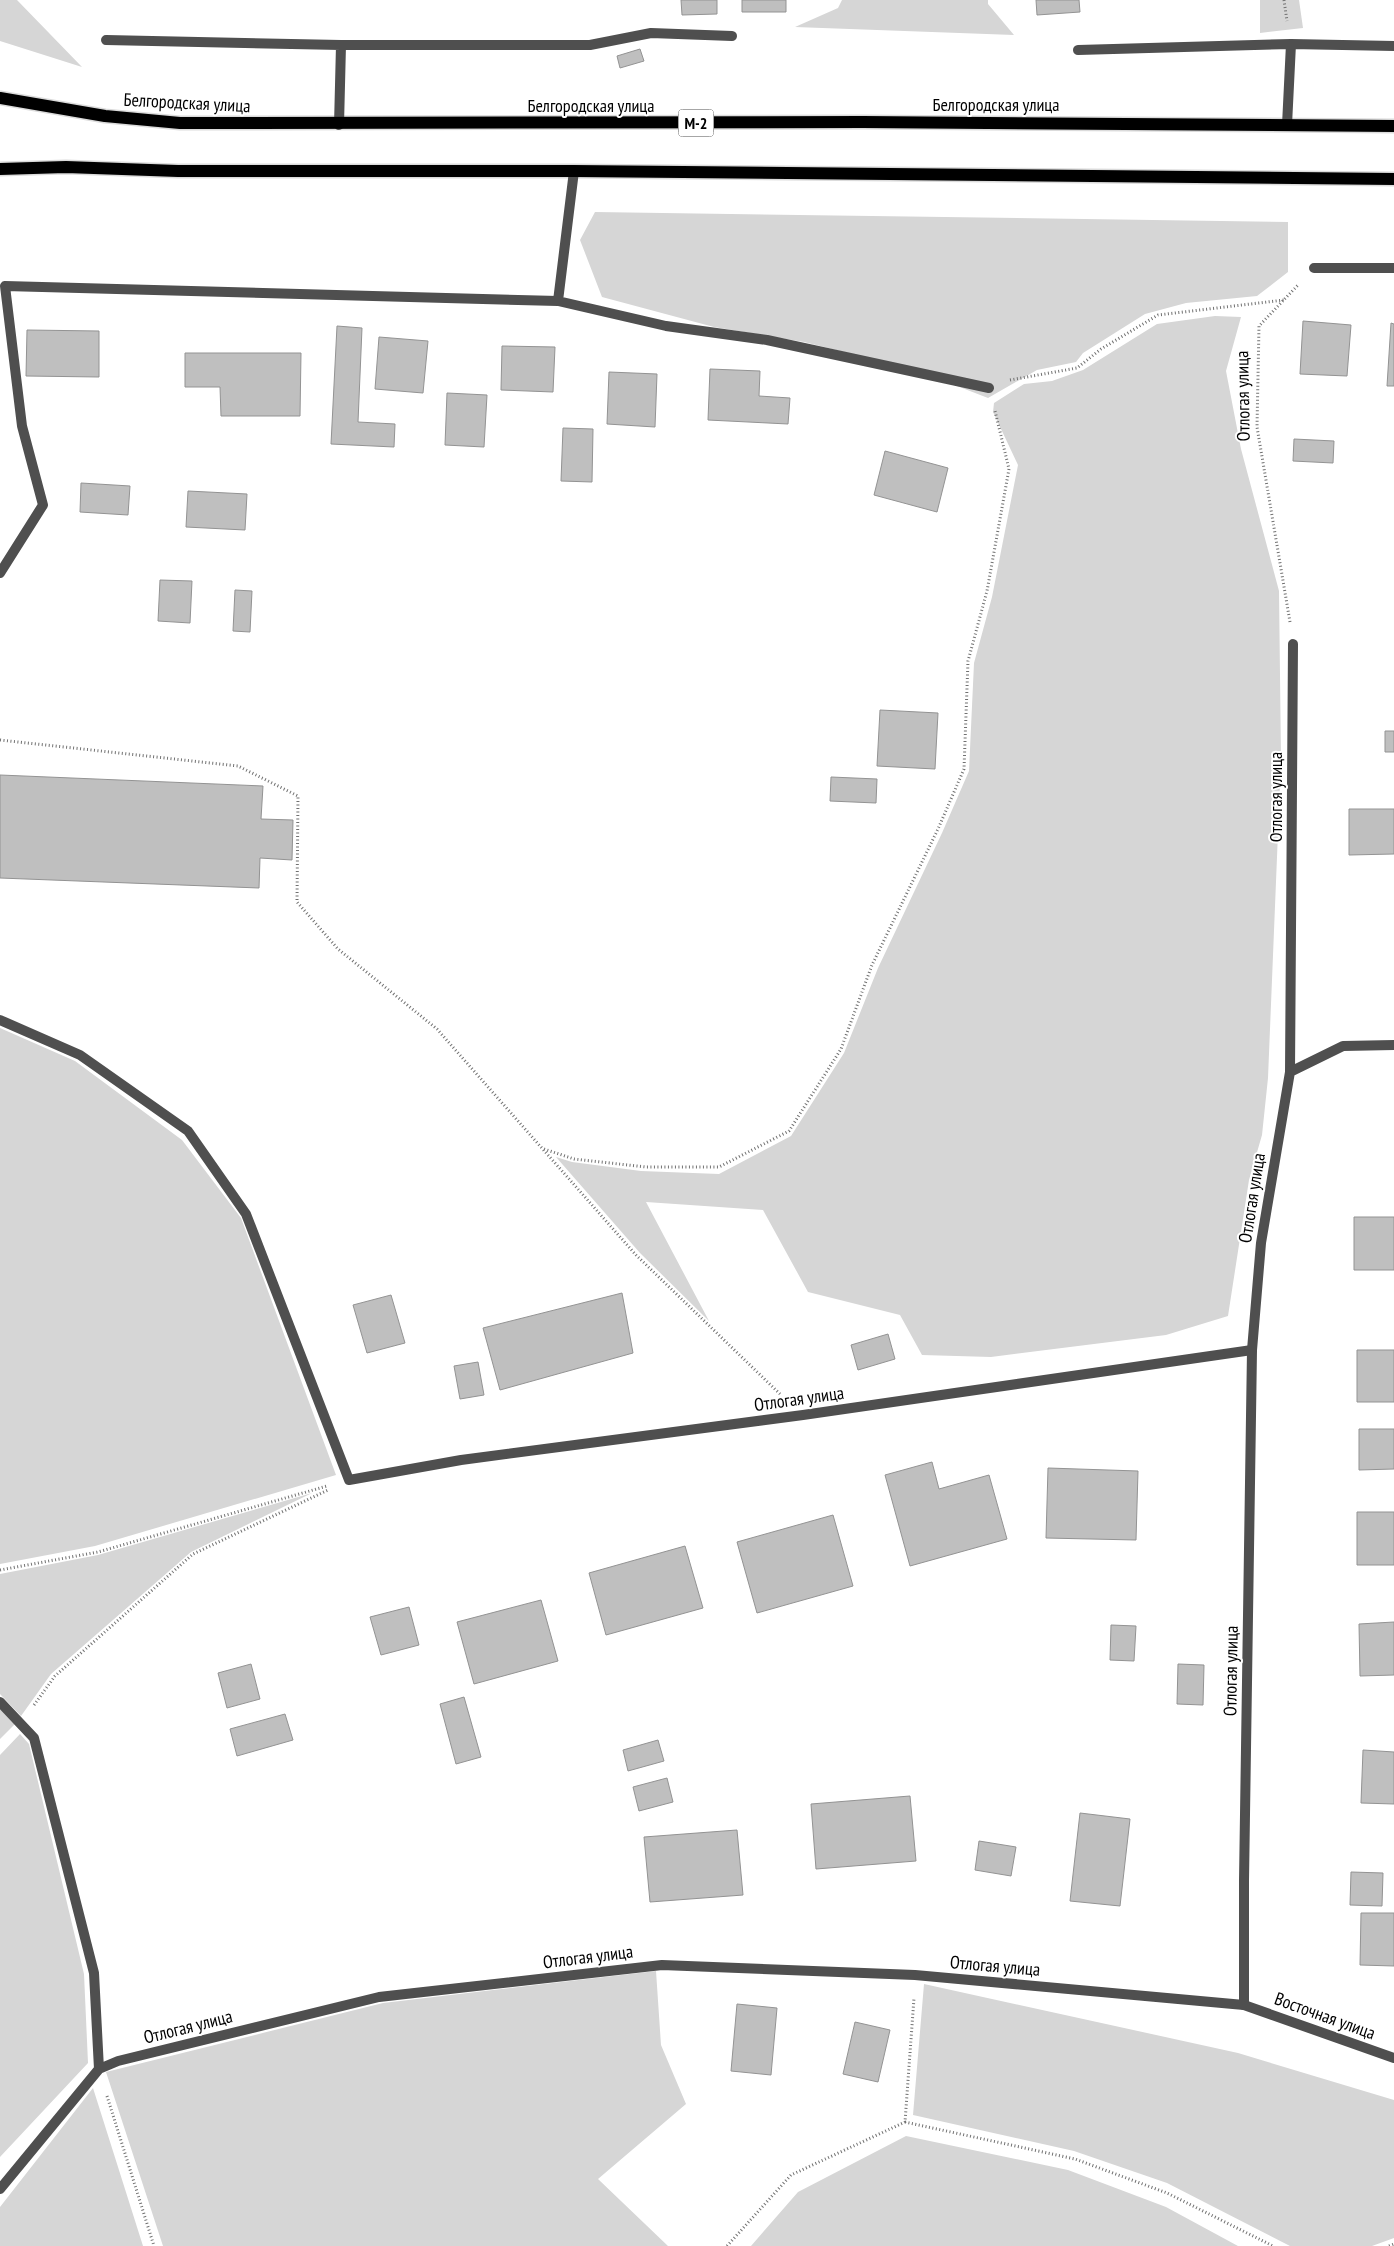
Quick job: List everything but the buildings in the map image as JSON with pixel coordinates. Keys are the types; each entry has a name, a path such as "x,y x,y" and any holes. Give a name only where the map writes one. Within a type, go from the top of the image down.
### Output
{"main road":[{"name":"Белгородская улица","path":"0,98 105,116 180,123 863,122 1394,126"},
{"path":"0,169 574,171 1394,179"}],"street":[{"path":"106,40 341,45 590,45 650,33 732,36"},
{"path":"1078,50 1290,44 1394,46"},
{"path":"1287,125 1290,44"},
{"path":"339,124 341,45"},
{"path":"558,301 574,171"},
{"path":"1314,268 1394,268"},
{"path":"0,573 43,505 22,426 5,286 558,301 666,326 766,340 989,388"},
{"name":"Отлогая улица","path":"98,2069 118,2062 379,1997 662,1965 915,1975 1244,2005 1244,1881 1252,1350 1260,1243 1290,1072 1293,644"},
{"path":"0,1020 80,1055 188,1131 246,1214 349,1480"},
{"path":"1290,1072 1344,1046 1394,1045"},
{"name":"Отлогая улица","path":"349,1480 461,1460 803,1415 1252,1350"},
{"path":"0,1702 34,1738 94,1973 98,2069 0,2189"},
{"name":"Восточная улица","path":"1244,2005 1394,2058"}],"path":[{"name":"Отлогая улица","path":"1293,644 1257,427 1259,326 1314,268"},
{"path":"544,1149 574,1159 646,1167 719,1167 789,1131 841,1049 872,965 938,829 964,769 968,661 987,591 1009,468 989,388 1012,379 1077,368 1101,350 1158,315 1284,300"},
{"path":"0,740 238,766 298,796 297,902 338,949 437,1029 636,1255 803,1415"},
{"path":"0,1570 98,1552 349,1480"},
{"path":"21,1724 54,1676 193,1554 349,1480"},
{"path":"905,2122 915,1975"},
{"path":"98,2069 154,2246"},
{"path":"727,2246 791,2175 905,2122 1075,2159 1167,2192 1273,2246"},
{"path":"1389,2246 1394,2244"}],"shaded area":[{"path":"0,0 17,0 82,67 0,41"},
{"path":"842,0 988,0 988,4 1014,35 795,27 838,8"},
{"path":"1260,0 1299,0 1303,28 1260,33"},
{"path":"595,212 1288,222 1288,272 1257,296 1186,303 1145,314 1083,353 1076,362 1037,370 988,398 913,369 804,342 714,327 602,297 580,240"},
{"path":"1215,316 1241,317 1226,371 1241,449 1279,591 1281,759 1268,1078 1262,1135 1249,1180 1228,1316 1166,1335 991,1357 922,1355 900,1315 808,1292 763,1210 646,1202 709,1321 640,1253 556,1157 572,1162 641,1171 719,1174 791,1136 844,1053 878,968 969,771 974,663 992,597 1018,465 993,412 994,403 1024,384 1052,381 1083,370 1157,324"},
{"path":"0,1028 75,1061 182,1140 241,1218 336,1475 95,1546 0,1564"},
{"path":"312,1493 191,1552 51,1674 21,1716 0,1694 0,1574 98,1555"},
{"path":"0,1707 16,1723 0,1739"},
{"path":"20,1734 29,1744 84,1974 88,2063 0,2157 0,1755"},
{"path":"656,1971 661,2045 686,2104 598,2179 668,2246 163,2246 106,2072 383,2003"},
{"path":"924,1984 1238,2053 1394,2100 1394,2238 1372,2246 1290,2246 1167,2183 1074,2151 913,2115"},
{"path":"93,2088 143,2246 0,2246 0,2207"},
{"path":"906,2136 1068,2170 1166,2207 1238,2246 751,2246 798,2192"}]}
